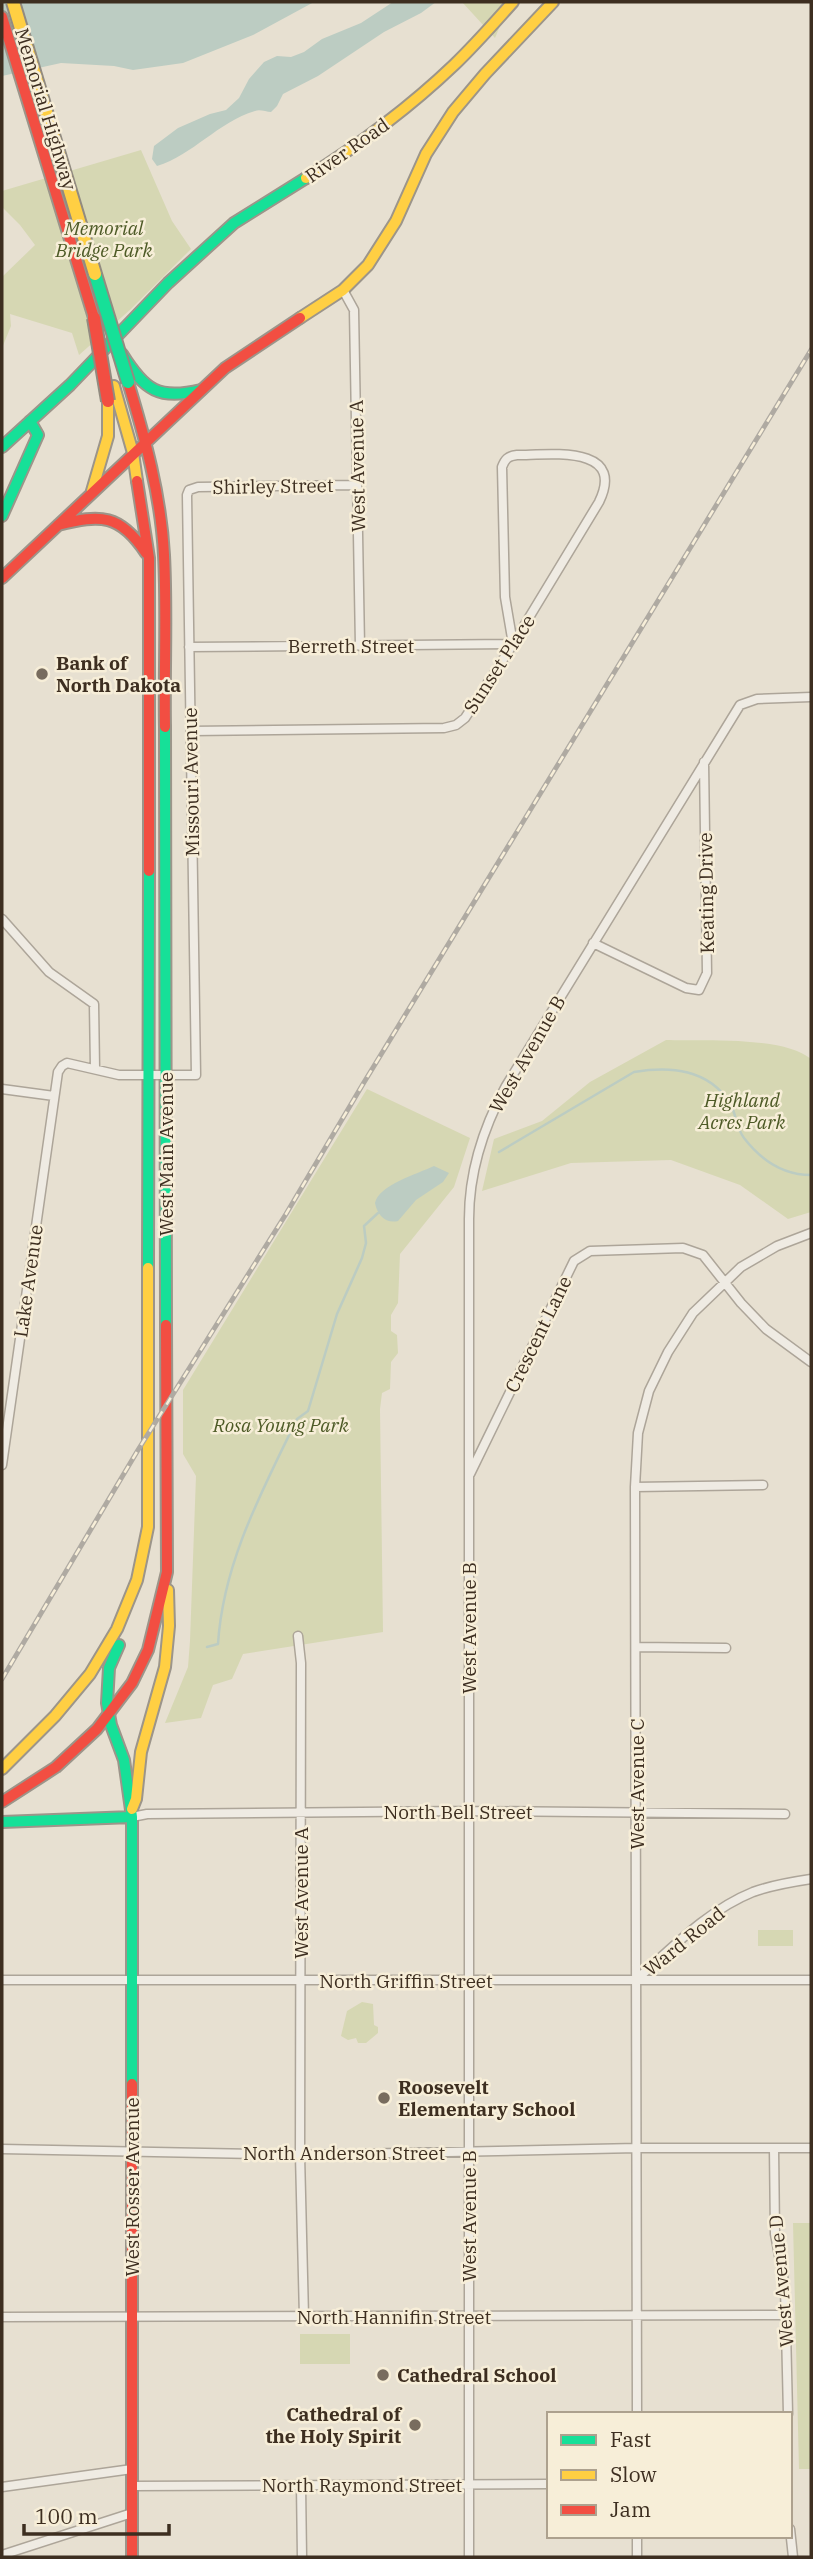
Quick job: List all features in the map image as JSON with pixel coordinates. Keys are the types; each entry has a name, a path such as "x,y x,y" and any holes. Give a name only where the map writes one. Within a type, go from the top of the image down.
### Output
{"main road":[{"name":"Memorial Highway","path":"13,2 146,442"},
{"name":"River Road","path":"2,447 70,384 168,283 234,223 358,145 456,64 513,2"},
{"path":"2,578 201,390 247,352 343,290 360,275 381,250 425,156 449,120 483,77 554,2"},
{"name":"Memorial Highway","path":"2,18 134,453"},
{"path":"92,491 107,447 110,424 94,318"},
{"path":"119,348 132,372 167,395 201,390"},
{"path":"2,516 38,435 30,421"},
{"name":"West Main Avenue","path":"2,1802 62,1762 84,1743 109,1714 138,1672 147,1651 167,1572 164,554 146,442"},
{"name":"West Main Avenue","path":"2,1769 78,1692 101,1660 127,1610 146,1544 149,1499 149,558 134,453"},
{"path":"58,525 92,517 118,522 137,538 149,558"},
{"path":"132,1813 127,1794 124,1760 109,1714 107,1693 109,1668 142,1590 146,1544"},
{"path":"132,1813 141,1752 166,1657 169,1626 167,1572"},
{"path":"2,1822 132,1813"},
{"name":"West Rosser Avenue","path":"132,1813 132,2557"}],"street":[{"name":"West Avenue A","path":"343,290 354,310 360,646"},
{"name":"Sunset Place","path":"191,731 450,727 466,718 513,644 602,496 604,482 600,468 591,459 573,455 511,456 502,467 505,597 513,644"},
{"name":"Shirley Street","path":"189,490 198,487 357,485"},
{"name":"Missouri Avenue","path":"166,1076 196,1075 187,500 189,490"},
{"name":"Berreth Street","path":"189,648 513,644"},
{"name":"West Avenue B","path":"470,2557 468,1219 476,1158 499,1098 740,705 757,699 811,697"},
{"name":"Keating Drive","path":"593,943 686,988 699,990 708,973 704,762"},
{"path":"2,919 36,960 94,1004 95,1068 119,1075 166,1076"},
{"name":"Lake Avenue","path":"2,1465 4,1432 58,1072 67,1063 95,1068"},
{"path":"2,1089 54,1096"},
{"name":"West Avenue C","path":"637,2412 635,1487 638,1433 649,1391 668,1352 693,1312 741,1267 777,1246 811,1233"},
{"name":"Crescent Lane","path":"468,1476 574,1261 590,1251 683,1248 703,1255 766,1329 811,1362"},
{"path":"635,1487 763,1485"},
{"name":"West Avenue A","path":"298,1636 301,1663 300,2155 304,2317"},
{"path":"636,1647 726,1648"},
{"name":"North Bell Street","path":"132,1813 469,1811 785,1814"},
{"name":"Ward Road","path":"636,1980 702,1923 732,1903 764,1888 811,1879"},
{"name":"North Griffin Street","path":"2,1980 811,1980"},
{"name":"North Anderson Street","path":"2,2149 300,2155 637,2148 811,2148"},
{"name":"West Avenue D","path":"774,2148 775,2234 785,2280 788,2412"},
{"name":"North Hannifin Street","path":"2,2317 786,2315"},
{"path":"2,2487 132,2469"},
{"name":"North Raymond Street","path":"132,2486 547,2484"},
{"path":"301,2485 302,2557"},
{"path":"2,2555 132,2513"},
{"path":"637,2538 637,2557"},
{"path":"791,2538 793,2557"}],"green space":[{"path":"462,2 513,2 508,7 495,38"},
{"name":"Memorial Bridge Park","path":"141,150 172,221 191,249 131,309 79,355 72,333 10,314 11,326 2,348 2,277 35,245 2,207 2,191"},
{"name":"Highland Acres Park","path":"666,1040 763,1043 782,1046 811,1059 811,1212 788,1219 740,1185 671,1160 571,1163 482,1191 494,1139 542,1121 590,1082"},
{"name":"Rosa Young Park","path":"367,1089 470,1138 454,1187 400,1254 398,1303 391,1315 391,1331 397,1335 398,1353 391,1362 390,1389 382,1393 380,1409 383,1632 243,1654 232,1679 213,1685 201,1718 165,1723 188,1667 190,1641 196,1476 183,1454 183,1390"},
{"path":"758,1930 793,1930 793,1946 758,1946"},
{"path":"362,2002 373,2004 374,2025 378,2027 378,2033 366,2043 358,2043 356,2038 348,2040 341,2036 347,2011"},
{"path":"793,2223 811,2223 811,2469 799,2469"},
{"path":"300,2334 350,2334 350,2364 300,2364"}],"shaded area":[{"path":"2,2 314,2 253,35 183,63 133,70 114,66 61,63 2,76"},
{"path":"393,2 436,2 384,32 318,76 283,94 271,112 257,110 242,116 170,161 157,166 152,159 154,146 178,128 226,110 239,98 249,79 264,62 277,56 291,57 304,52 322,39 361,23"},
{"path":"434,1166 449,1173 443,1182 416,1200 398,1221 386,1220 380,1215 375,1203 384,1191 391,1185"}],"waterway":[{"path":"499,1152 634,1072 675,1070 700,1077 721,1092 732,1107 741,1134 765,1159 782,1169 811,1175"},
{"path":"207,1647 218,1644 221,1614 246,1528 297,1419 308,1411 337,1314 362,1258 366,1243 364,1226 378,1213"}],"railway":[{"path":"2,1679 138,1450 286,1214 811,350"}],"traffic: fast":[{"path":"2,447 70,385 168,283 234,223 306,178"},
{"path":"95,274 128,382"},
{"path":"122,354 138,377 154,390 174,394 201,390"},
{"path":"2,516 38,435 30,421"},
{"path":"165,727 166,1325"},
{"path":"148,1268 149,871"},
{"path":"2,1822 132,1817 124,1760 111,1725 107,1703 109,1668 119,1645"},
{"path":"132,1817 132,2084"}],"traffic: slow":[{"path":"13,2 95,274"},
{"path":"306,178 364,139 437,81 513,2"},
{"path":"300,318 343,290 368,265 396,221 426,154 453,112 553,2"},
{"path":"114,386 133,453 137,481"},
{"path":"92,491 108,436 108,401"},
{"path":"2,1769 55,1716 90,1674 117,1629 137,1580 148,1527 148,1268"},
{"path":"132,1809 136,1799 141,1752 165,1667 169,1626 168,1590"}],"traffic: jam":[{"path":"2,17 94,318"},
{"path":"94,318 108,401"},
{"path":"2,578 225,368 300,318"},
{"path":"128,382 160,511 165,598 165,727"},
{"path":"137,481 149,558 149,871"},
{"path":"58,525 86,519 108,520 127,531 146,553"},
{"path":"2,1802 56,1767 97,1729 132,1683 148,1650 167,1572 166,1325"},
{"path":"132,2084 132,2557"}],"place":[{"name":"Bank of North Dakota","path":"42,674"},
{"name":"Roosevelt Elementary School","path":"384,2098"},
{"name":"Cathedral School","path":"383,2375"},
{"name":"Cathedral of the Holy Spirit","path":"415,2425"}]}
